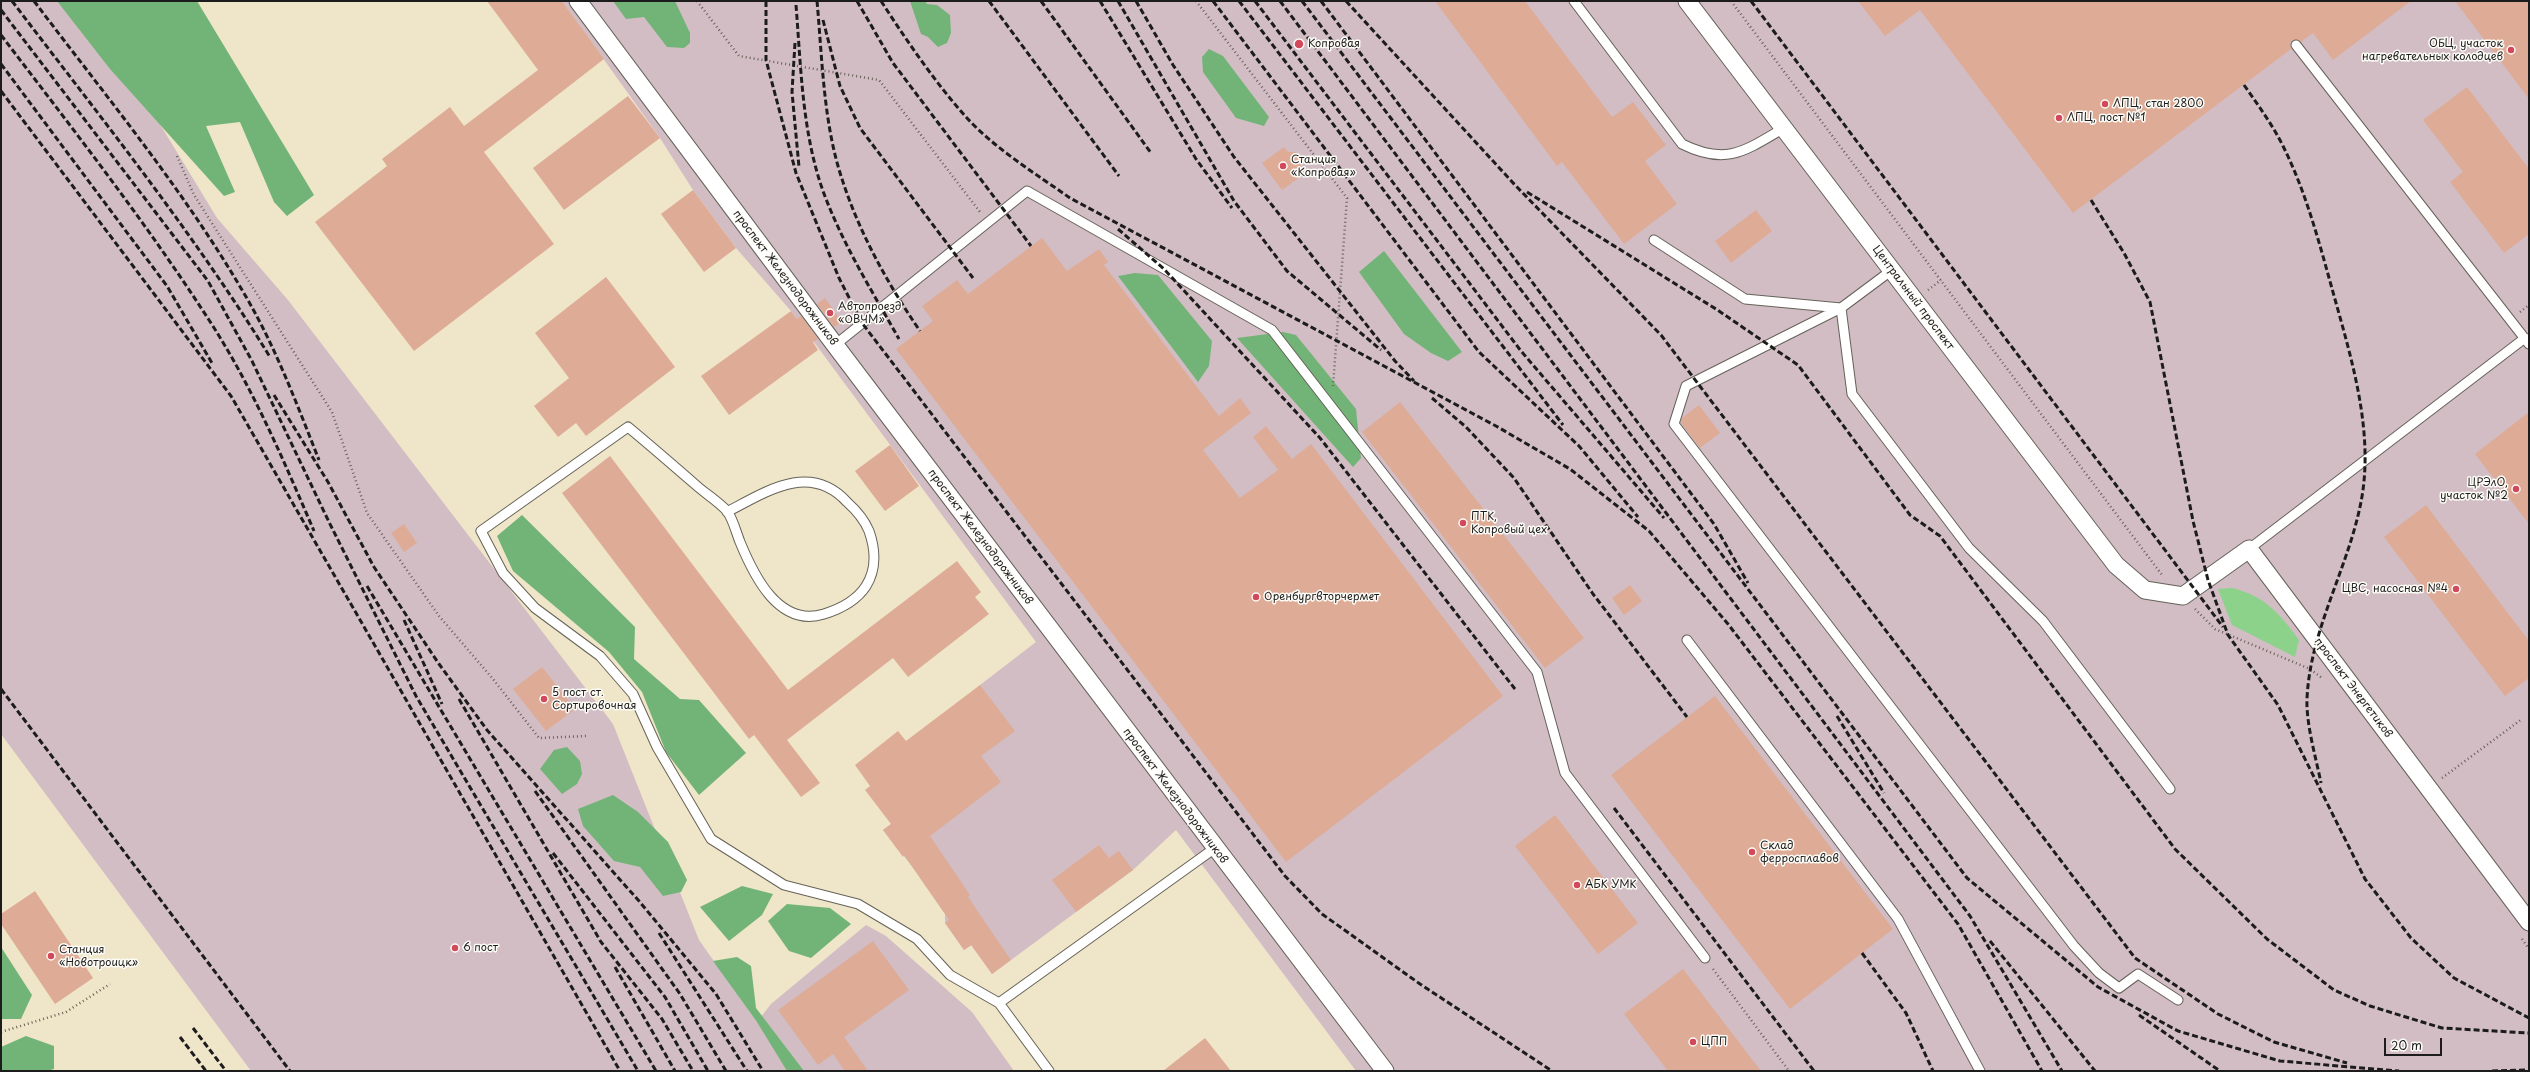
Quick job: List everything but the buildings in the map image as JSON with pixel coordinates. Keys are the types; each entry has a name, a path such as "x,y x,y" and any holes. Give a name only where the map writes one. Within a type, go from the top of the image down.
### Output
{"street":[{"name":"проспект Железнодорожников","path":"578,1 835,345 1385,1071"},
{"name":"Центральный проспект","path":"1687,1 2116,565 2145,590 2183,596"},
{"path":"2183,596 2249,549"},
{"name":"проспект Энергетиков","path":"2249,549 2529,922"}],"lane":[{"path":"1574,1 1682,144 1702,154 1722,155 1745,150 1784,128"},
{"path":"2249,549 2527,341 2296,45"},
{"path":"835,345 1027,191 1272,330 1537,672 1565,773 1705,958"},
{"path":"1654,240 1745,299 1841,308"},
{"path":"1892,270 1841,308 1686,386 1674,424 2074,946 2099,973 2119,988 2138,974 2178,1000"},
{"path":"1841,308 1852,394 1969,548 2043,621 2170,790"},
{"path":"727,512 756,496 792,482 808,481 825,484 841,495 857,511 867,527 874,545 874,568 866,586 851,601 837,610 815,617 790,614 768,595 748,560 727,512 628,427 482,531 503,574 535,608 600,656 633,694 657,747 711,839 784,885 858,904 917,939 950,975 999,1003 1049,1071"},
{"path":"1687,640 1898,919 1980,1071"},
{"path":"999,1003 1215,848"}],"path":[{"path":"697,1 739,56 879,80 988,222"},
{"path":"1196,1 1347,198 1332,407"},
{"path":"1731,1 2163,576 2215,629 2310,669 2326,682"},
{"path":"176,156 194,195 332,412 367,514 439,616 493,679 540,738 587,736"},
{"path":"2429,788 2522,719"},
{"path":"2520,936 2529,949"},
{"path":"1705,958 1789,1071"},
{"path":"1,1032 66,1012 110,984"}],"shaded area":[{"path":"1,1 85,1 217,218 288,300 613,724 699,940 757,1022 771,1004 866,925 886,936 972,1012 1014,1071 251,1071 1,734"},
{"path":"562,1 2529,1 2529,1071 1356,1071 1176,830 1133,870 992,974 972,945 964,950 945,923 945,913 915,870 883,830 940,787 980,685 1036,642 791,311 736,248 693,190 660,138"}],"green space":[{"path":"57,1 197,1 314,195 287,216 274,202 240,122 206,126 235,192 224,196 110,69"},
{"path":"613,1 675,1 690,33 690,43 684,48 667,47 644,17 626,19"},
{"path":"910,1 925,1 927,4 937,5 950,15 951,33 947,43 938,47 928,37 921,34"},
{"path":"1209,49 1223,56 1269,117 1264,126 1236,118 1203,72 1202,57"},
{"path":"1384,251 1462,352 1448,361 1431,353 1404,334 1359,272"},
{"path":"1135,273 1158,275 1212,341 1209,366 1198,382 1118,276"},
{"path":"1283,332 1296,335 1356,409 1361,458 1353,467 1237,338"},
{"path":"522,515 635,627 634,659 680,699 699,700 746,753 699,795 666,752 642,692 609,652 513,571 497,536"},
{"path":"2232,588 2244,591 2254,596 2278,614 2299,640 2295,657 2232,625 2218,589"},
{"path":"567,747 580,761 582,774 577,784 562,794 540,769 554,750"},
{"path":"613,795 638,812 668,842 687,880 681,892 663,896 640,867 614,861 583,826 578,809"},
{"path":"742,886 773,894 762,915 729,941 700,907"},
{"path":"787,904 830,908 851,924 811,958 789,951 768,921"},
{"path":"1,947 32,995 21,1019 1,1019"},
{"path":"737,957 751,966 756,1008 804,1071 787,1071 757,1022 713,961"},
{"path":"26,1036 54,1046 54,1069 47,1071 1,1071 1,1047"}],"railway":[{"path":"12,1 178,220 210,265 270,357"},
{"path":"34,1 174,186 225,262 249,302 269,340 287,380 319,460"},
{"path":"766,1 766,60 796,173 839,278 862,323 1285,876 1322,914 1420,984 1552,1071"},
{"path":"817,1 826,105 838,166 853,210 872,252 907,312 920,331"},
{"path":"857,1 893,63 1031,246"},
{"path":"881,1 921,60 966,117 1002,150 1070,198 1496,426 1570,469 1649,531 1728,624 1958,924 2042,1071"},
{"path":"989,1 1119,176"},
{"path":"1041,1 1151,153"},
{"path":"1100,1 1196,159 1232,208"},
{"path":"1118,1 1234,201 1287,271 1381,350"},
{"path":"1136,1 1173,65 1234,157 1395,361 1414,381"},
{"path":"1213,1 1479,352 1579,446 1638,517"},
{"path":"1239,1 1563,425"},
{"path":"1255,1 1521,351 1664,518"},
{"path":"1280,1 1970,916 2062,1071"},
{"path":"1302,1 1967,878 2098,987 2178,1031 2280,1061 2399,1071"},
{"path":"1321,1 1714,524 1748,583"},
{"path":"1346,1 1515,185 1661,335 2135,958 2218,1014 2274,1042 2347,1063"},
{"path":"1751,1 2223,627"},
{"path":"796,5 801,76 807,123 816,169 823,191 839,229 899,339"},
{"path":"1,10 208,281 252,361 329,522 416,696 638,1071"},
{"path":"823,20 840,86 860,128 973,278"},
{"path":"1,35 134,211 185,283 225,345 266,423 314,531"},
{"path":"795,43 792,92 799,167"},
{"path":"1,64 167,286 212,363"},
{"path":"2244,85 2279,138 2298,180 2321,250 2346,338 2353,365 2363,420 2365,475 2361,502 2348,551 2322,624 2310,673 2307,709 2321,783"},
{"path":"1,91 231,396 620,1071"},
{"path":"1527,192 1716,309 1798,365 1910,515 1940,536 2175,849 2267,939 2334,990 2370,1006 2442,1028 2529,1033"},
{"path":"2091,200 2124,253 2150,302 2193,521 2208,580 2228,635 2278,705 2365,879 2411,938 2454,978 2529,1018"},
{"path":"1118,229 1164,269 1320,438 1515,689"},
{"path":"274,395 328,482 374,567 439,664 487,730 639,901 716,994 763,1071"},
{"path":"1432,398 1466,427 1514,478 1593,594 1687,717"},
{"path":"367,586 656,1071"},
{"path":"404,620 442,704"},
{"path":"1,689 290,1071"},
{"path":"459,699 601,942 662,1019 693,1071"},
{"path":"1837,716 1884,793"},
{"path":"535,791 680,994 726,1071"},
{"path":"1614,808 1814,1071"},
{"path":"553,853 665,997 708,1071"},
{"path":"659,933 747,1071"},
{"path":"1990,941 2095,1071"},
{"path":"1862,953 1906,1013 1933,1071"},
{"path":"615,967 675,1071"},
{"path":"2139,1015 2220,1071"},
{"path":"193,1028 226,1071"},
{"path":"180,1037 206,1071"},
{"path":"2492,1071 2529,1070"}],"place":[{"name":"Копровая","path":"1299,44"},
{"name":"ОБЦ, участок нагревательных колодцев","path":"2511,50"},
{"name":"ЛПЦ, стан 2800","path":"2105,104"},
{"name":"ЛПЦ, пост №1","path":"2059,118"},
{"name":"Станция «Копровая»","path":"1283,166"},
{"name":"Автопроезд «ОВЧМ»","path":"830,313"},
{"name":"ЦРЭлО, участок №2","path":"2516,489"},
{"name":"ПТК, Копровый цех","path":"1463,523"},
{"name":"ЦВС, насосная №4","path":"2456,589"},
{"name":"Оренбургвторчермет","path":"1256,597"},
{"name":"5 пост ст. Сортировочная","path":"544,699"},
{"name":"Склад ферросплавов","path":"1752,852"},
{"name":"АБК УМК","path":"1577,885"},
{"name":"6 пост","path":"455,948"},
{"name":"Станция «Новотроицк»","path":"51,956"},
{"name":"ЦПП","path":"1693,1042"}]}
